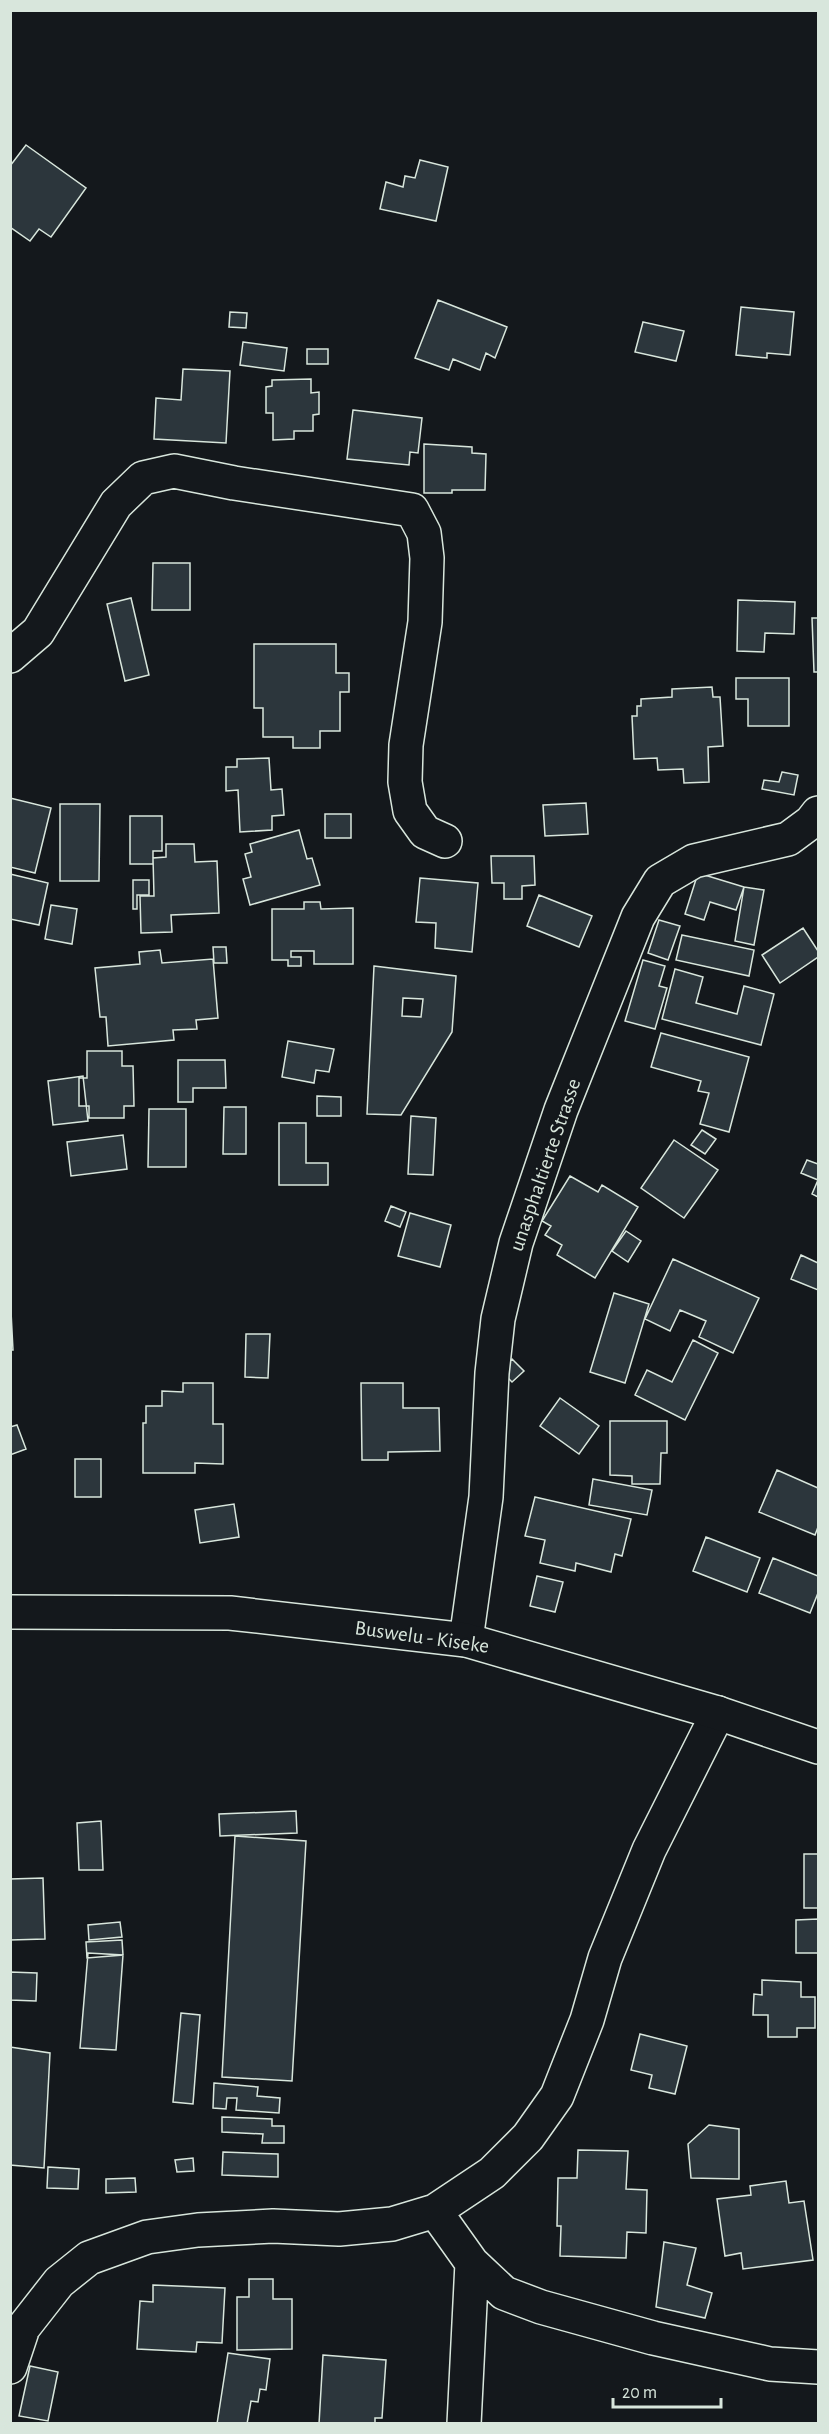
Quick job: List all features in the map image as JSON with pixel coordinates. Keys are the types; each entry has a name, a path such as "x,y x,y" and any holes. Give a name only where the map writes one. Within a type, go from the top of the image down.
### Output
{"street":[{"path":"10,656 38,632 116,504 143,478 174,471 234,483 412,510 424,533 427,558 425,622 406,745 405,782 410,811 425,832 445,841"},
{"name":"unasphaltierte Strasse","path":"466,1640 486,1497 492,1373 498,1318 516,1243 561,1110 638,917 660,881 694,861 788,839 819,813"},
{"name":"Buswelu - Kiseke","path":"10,1612 230,1613 466,1640 718,1713 819,1747"},
{"path":"10,2367 23,2328 59,2282 89,2258 147,2237 198,2230 273,2226 339,2229 392,2224 435,2211 492,2173 528,2137 557,2096 587,2020 605,1958 649,1850 718,1713"},
{"path":"435,2211 472,2263 504,2293 541,2307 653,2338 770,2364 819,2367"},
{"path":"464,2424 472,2263"}],"building":[{"path":"26,145 86,188 51,237 39,229 30,241 10,227 10,166"},
{"path":"420,160 448,167 436,221 380,209 386,182 403,187 405,176 415,178"},
{"path":"438,300 507,327 495,358 486,353 480,370 453,359 449,370 415,358"},
{"path":"741,307 794,312 790,355 767,353 767,358 736,355"},
{"path":"230,312 247,313 246,328 229,327"},
{"path":"643,322 684,331 676,361 635,352"},
{"path":"243,342 287,348 284,371 240,365"},
{"path":"307,349 328,349 328,364 307,364"},
{"path":"183,369 230,371 226,443 154,439 156,398 181,400"},
{"path":"311,379 311,393 319,392 319,414 313,415 313,431 294,431 294,439 273,440 273,413 266,413 266,387 272,386 272,380"},
{"path":"353,410 422,418 418,453 410,452 409,465 347,459"},
{"path":"424,444 472,447 472,453 486,454 485,490 424,493"},
{"path":"153,563 190,563 190,610 152,610"},
{"path":"131,598 149,675 125,681 107,604"},
{"path":"738,600 795,602 794,634 765,633 764,652 737,651"},
{"path":"812,618 818,618 818,672 814,672"},
{"path":"254,644 336,644 336,673 349,673 349,692 340,692 340,731 320,731 320,748 293,748 293,737 263,737 263,708 254,708"},
{"path":"736,678 789,678 789,726 748,726 748,699 736,699"},
{"path":"712,687 713,697 720,697 723,746 708,747 709,782 684,783 683,769 658,770 657,758 634,759 632,716 637,716 637,706 641,706 641,699 672,697 672,689"},
{"path":"269,758 271,790 282,789 284,815 272,816 272,830 240,832 238,790 226,791 226,767 237,767 237,759"},
{"path":"782,772 798,775 794,795 762,789 764,780 779,782"},
{"path":"10,798 51,808 35,873 10,867"},
{"path":"586,803 588,834 545,836 543,805"},
{"path":"60,804 100,804 99,881 60,881"},
{"path":"325,814 351,814 351,838 325,838"},
{"path":"130,816 162,816 162,851 153,851 153,864 130,864"},
{"path":"299,830 307,859 312,858 320,885 250,905 243,879 251,877 245,854 252,852 250,844"},
{"path":"166,844 194,844 195,862 217,861 219,913 171,915 172,932 141,933 140,896 154,896 153,858 166,857"},
{"path":"491,856 534,856 535,885 522,886 522,899 504,899 504,883 492,883"},
{"path":"698,873 744,887 736,910 710,902 704,920 685,914"},
{"path":"10,874 48,883 39,925 10,919"},
{"path":"420,878 478,883 472,952 435,948 436,923 416,922"},
{"path":"133,880 149,880 149,895 137,895 137,909 133,909"},
{"path":"744,887 764,890 754,945 735,941"},
{"path":"539,895 592,916 579,947 527,926"},
{"path":"304,902 320,902 321,909 353,908 353,964 314,964 314,951 291,951 291,957 301,957 301,966 288,966 288,960 272,960 272,909 304,909"},
{"path":"51,905 77,909 72,944 45,939"},
{"path":"659,920 680,926 668,960 648,953"},
{"path":"803,928 818,951 818,957 780,983 762,955"},
{"path":"682,935 754,950 749,976 676,960"},
{"path":"213,947 226,947 227,963 214,963"},
{"path":"160,950 162,963 213,959 218,1018 196,1020 197,1029 173,1030 174,1040 108,1046 106,1017 100,1017 95,968 140,964 139,952"},
{"path":"643,960 665,966 659,986 667,988 655,1029 625,1021"},
{"path":"374,966 456,976 452,1032 401,1115 367,1114","holes":["403,998 423,999 421,1017 402,1016"]},
{"path":"675,969 703,977 696,1003 737,1014 744,986 774,994 761,1045 662,1019"},
{"path":"661,1033 749,1057 729,1132 700,1124 709,1093 698,1091 701,1081 651,1067"},
{"path":"288,1041 334,1049 329,1072 316,1070 314,1083 282,1077"},
{"path":"87,1051 122,1051 122,1066 133,1066 134,1106 124,1106 124,1118 89,1118 89,1106 79,1106 79,1078 87,1078"},
{"path":"178,1060 225,1060 226,1088 193,1088 193,1102 178,1102"},
{"path":"83,1076 88,1121 53,1125 48,1081"},
{"path":"317,1096 341,1097 341,1116 317,1116"},
{"path":"224,1107 246,1107 246,1154 223,1154"},
{"path":"149,1109 186,1109 186,1167 148,1167"},
{"path":"411,1116 436,1118 433,1175 408,1174"},
{"path":"279,1123 306,1123 306,1163 328,1163 328,1185 279,1185"},
{"path":"702,1130 716,1139 705,1154 691,1145"},
{"path":"123,1135 127,1169 71,1176 67,1142"},
{"path":"674,1140 718,1170 684,1218 641,1188"},
{"path":"807,1160 818,1164 818,1180 801,1173"},
{"path":"570,1176 598,1192 602,1185 638,1207 595,1278 557,1255 562,1245 545,1235 551,1226 542,1221"},
{"path":"818,1180 818,1197 812,1194"},
{"path":"391,1206 406,1212 400,1227 385,1221"},
{"path":"410,1213 451,1225 440,1267 398,1256"},
{"path":"626,1231 641,1241 628,1262 612,1251"},
{"path":"801,1255 818,1263 818,1290 791,1279"},
{"path":"673,1259 759,1298 733,1353 699,1337 706,1321 680,1310 670,1331 645,1319"},
{"path":"10,1292 13,1350 10,1350"},
{"path":"614,1293 649,1304 625,1383 590,1372"},
{"path":"246,1334 270,1334 268,1378 245,1377"},
{"path":"693,1340 718,1353 685,1420 635,1395 647,1370 672,1382"},
{"path":"512,1359 524,1371 512,1382 500,1370"},
{"path":"183,1383 213,1383 213,1424 223,1424 223,1464 195,1463 195,1473 143,1473 143,1423 146,1423 146,1406 162,1406 162,1391 183,1392"},
{"path":"361,1383 403,1383 403,1408 439,1408 440,1451 388,1452 388,1460 362,1460"},
{"path":"560,1398 599,1426 579,1454 540,1426"},
{"path":"610,1421 667,1421 667,1453 661,1453 660,1484 632,1484 632,1476 610,1475"},
{"path":"17,1425 26,1449 10,1455 10,1427"},
{"path":"75,1459 101,1459 101,1497 75,1497"},
{"path":"777,1470 818,1488 818,1527 815,1535 759,1512"},
{"path":"593,1479 652,1490 647,1515 589,1505"},
{"path":"535,1497 631,1519 622,1556 615,1554 611,1572 576,1563 575,1571 540,1563 545,1540 525,1536"},
{"path":"234,1504 239,1537 200,1543 195,1510"},
{"path":"706,1537 760,1558 747,1592 693,1571"},
{"path":"773,1558 818,1576 818,1593 810,1613 759,1593"},
{"path":"537,1576 563,1582 555,1612 530,1606"},
{"path":"296,1811 297,1833 220,1836 219,1814"},
{"path":"101,1821 103,1870 79,1870 77,1823"},
{"path":"235,1836 306,1841 292,2081 222,2077"},
{"path":"804,1854 818,1854 818,1908 804,1908"},
{"path":"43,1878 45,1939 10,1940 10,1879"},
{"path":"818,1919 818,1953 796,1953 796,1920"},
{"path":"120,1922 122,1937 89,1940 88,1925"},
{"path":"122,1940 123,1955 87,1958 86,1942"},
{"path":"88,1953 123,1955 116,2050 80,2048"},
{"path":"10,1972 37,1973 36,2001 10,2000"},
{"path":"762,1980 801,1982 801,1997 815,1997 815,2028 797,2028 797,2037 768,2037 768,2015 753,2015 754,1994 762,1995"},
{"path":"181,2013 200,2015 193,2104 173,2102"},
{"path":"640,2034 687,2046 675,2094 649,2088 652,2075 631,2070"},
{"path":"10,2047 50,2053 44,2168 10,2165"},
{"path":"214,2083 258,2087 257,2096 280,2098 279,2113 236,2110 237,2098 227,2098 226,2109 213,2108"},
{"path":"222,2117 272,2119 272,2126 284,2126 284,2143 262,2143 263,2134 222,2132"},
{"path":"709,2125 739,2129 739,2179 691,2178 688,2144"},
{"path":"578,2150 628,2151 626,2189 647,2190 646,2233 627,2232 626,2258 560,2256 561,2226 557,2226 558,2178 577,2178"},
{"path":"223,2152 278,2154 278,2177 222,2175"},
{"path":"193,2158 194,2171 177,2172 175,2160"},
{"path":"48,2167 79,2169 78,2189 47,2188"},
{"path":"135,2178 136,2192 106,2193 106,2179"},
{"path":"786,2181 789,2203 804,2201 813,2260 743,2269 741,2253 725,2256 717,2199 751,2195 750,2186"},
{"path":"664,2242 696,2248 687,2285 712,2293 705,2318 656,2307"},
{"path":"249,2279 273,2279 273,2299 292,2299 292,2349 237,2350 237,2297 249,2297"},
{"path":"153,2285 225,2288 222,2343 197,2342 196,2352 137,2349 140,2301 153,2302"},
{"path":"228,2353 270,2359 266,2390 260,2389 258,2402 251,2401 247,2424 217,2424"},
{"path":"323,2355 386,2360 382,2418 375,2418 375,2424 319,2424"},
{"path":"30,2366 58,2372 48,2421 19,2416"}]}
